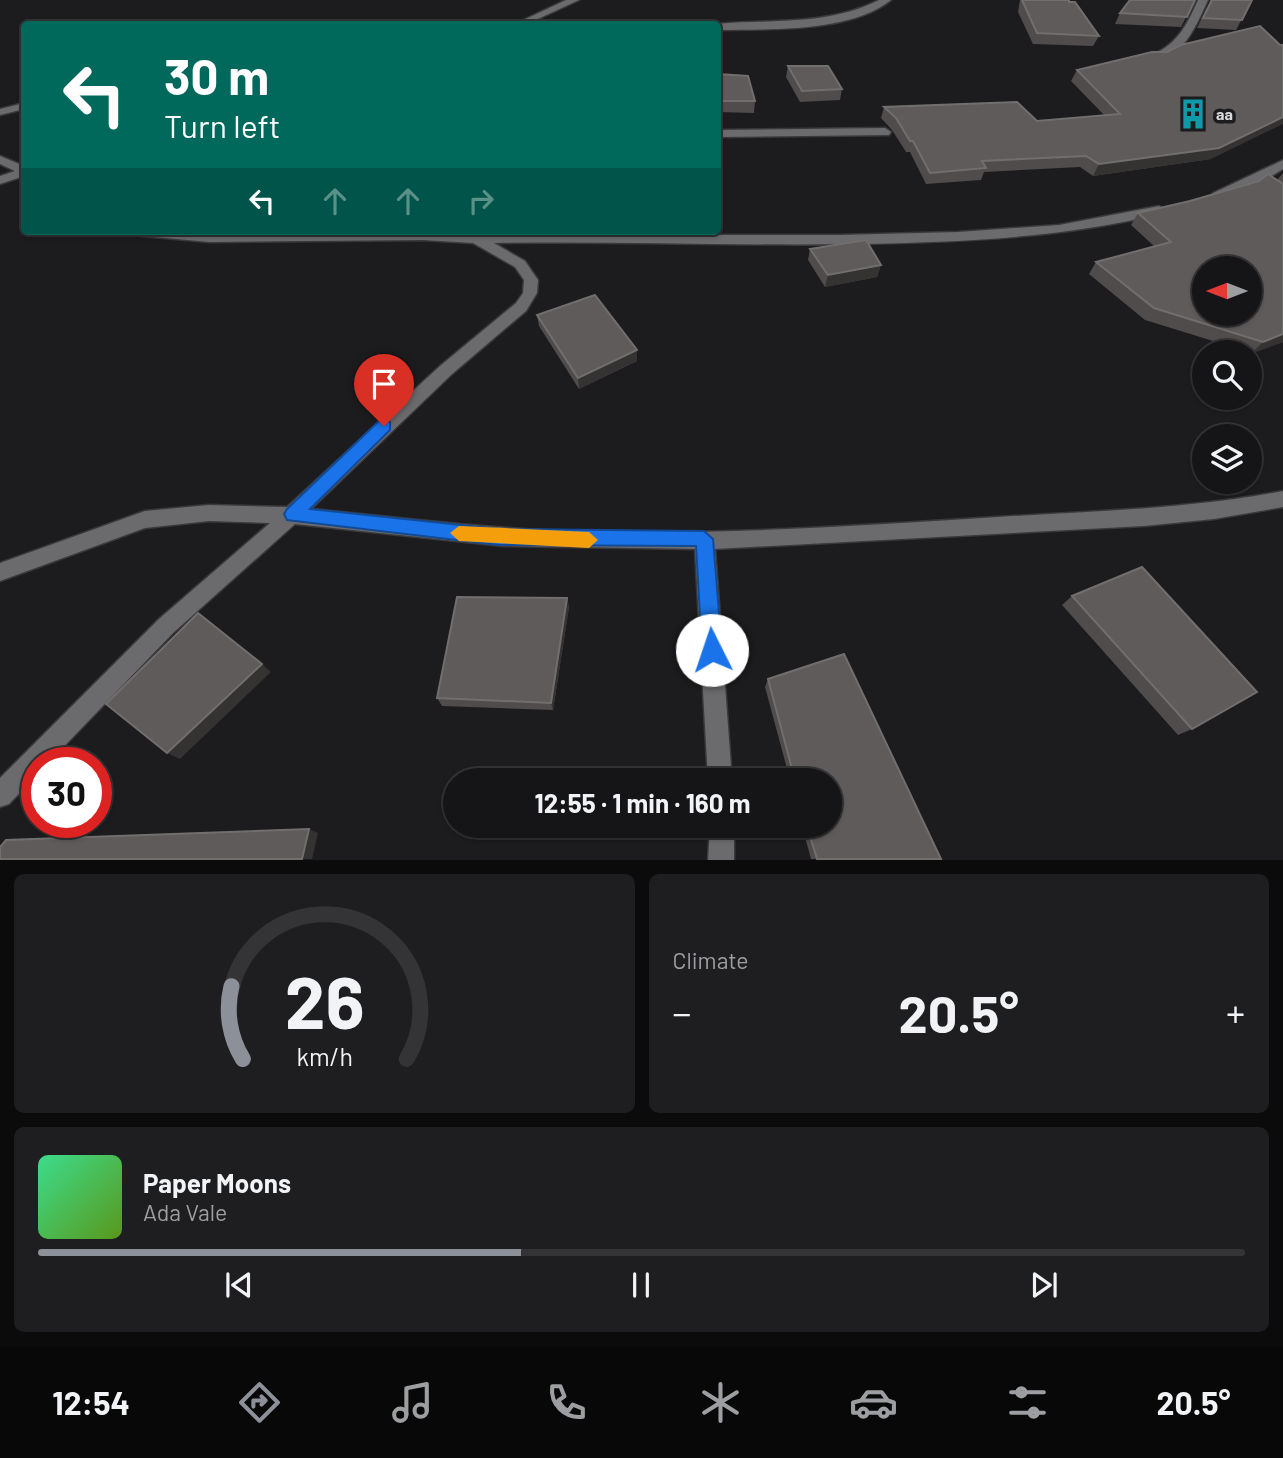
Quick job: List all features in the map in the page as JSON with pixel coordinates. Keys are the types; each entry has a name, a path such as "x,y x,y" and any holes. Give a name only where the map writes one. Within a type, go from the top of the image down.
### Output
{"street":[{"path":"527,21 574,0"},
{"path":"721,27 831,18 862,12 886,0"},
{"path":"1152,59 1176,46 1191,31 1203,0"},
{"path":"0,112 21,107"},
{"path":"721,134 885,132"},
{"path":"0,160 21,170"},
{"path":"1204,198 1261,177 1283,164"},
{"path":"0,180 21,172"},
{"path":"1261,177 1276,190"},
{"path":"176,235 209,238 423,236 475,239 797,241 998,236 1085,226 1169,208"},
{"path":"0,796 166,626 293,514 394,416 521,307 530,293 531,280 527,272 508,255 475,239"},
{"path":"0,572 123,526 164,516 293,514 499,537 704,539 897,533 1126,519 1283,499"},
{"path":"704,539 719,768"},
{"path":"721,859 722,838"}],"building":[{"path":"1022,0 1075,2 1099,36 1037,33"},
{"path":"1130,0 1195,0 1187,17 1120,13"},
{"path":"1212,0 1252,0 1242,20 1203,18"},
{"name":"aa","path":"1260,26 1283,45 1283,117 1219,148 1099,164 1086,156 982,161 986,168 930,173 913,141 910,141 896,118 884,107 1017,102 1037,121 1120,114 1077,70 1152,52 1167,52 1181,45"},
{"path":"788,66 828,66 842,89 802,91"},
{"path":"721,74 748,76 755,101 721,101"},
{"path":"1268,174 1283,184 1283,334 1263,342 1212,326 1262,326 1262,256 1192,256 1192,320 1154,308 1096,262 1171,242 1138,213 1259,181"},
{"path":"866,240 881,265 828,275 810,249"},
{"path":"595,295 637,350 578,378 537,315"},
{"path":"1142,567 1257,692 1192,729 1072,596"},
{"path":"457,597 567,598 551,703 437,698"},
{"path":"198,613 262,664 167,753 106,704"},
{"path":"844,654 941,859 817,859 811,838 842,838 842,768 792,768 768,679"},
{"path":"309,829 302,859 0,859 0,847 6,840"}],"slow traffic":[{"path":"459,533 589,540"}],"place":[{"name":"aa","path":"1193,114"}],"route":[{"path":"384,426 293,514 499,537 559,540 704,539 712,650"}]}
